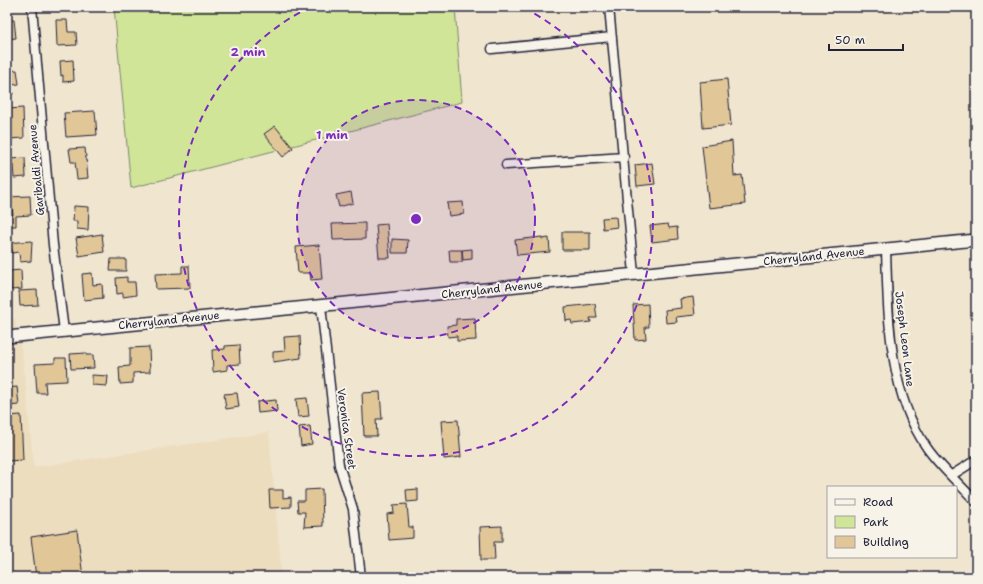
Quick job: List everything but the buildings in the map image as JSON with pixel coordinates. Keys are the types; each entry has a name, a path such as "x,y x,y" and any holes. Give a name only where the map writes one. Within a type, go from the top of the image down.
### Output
{"street":[{"name":"Garibaldi Avenue","path":"32,7 53,245 64,331"},
{"path":"609,7 634,274"},
{"path":"492,49 612,37"},
{"path":"506,165 624,157"},
{"name":"Cherryland Avenue","path":"7,337 976,240"},
{"name":"Joseph Leon Lane","path":"886,249 893,349 899,385 905,406 915,428 928,449 976,502"},
{"name":"Veronica Street","path":"321,306 340,465 353,509 361,577"},
{"path":"952,475 976,460"}],"shaded area":[{"path":"15,319 23,358 34,467 269,432 282,577 7,577 7,320"}],"green space":[{"path":"114,7 455,7 462,102 131,188"}]}
